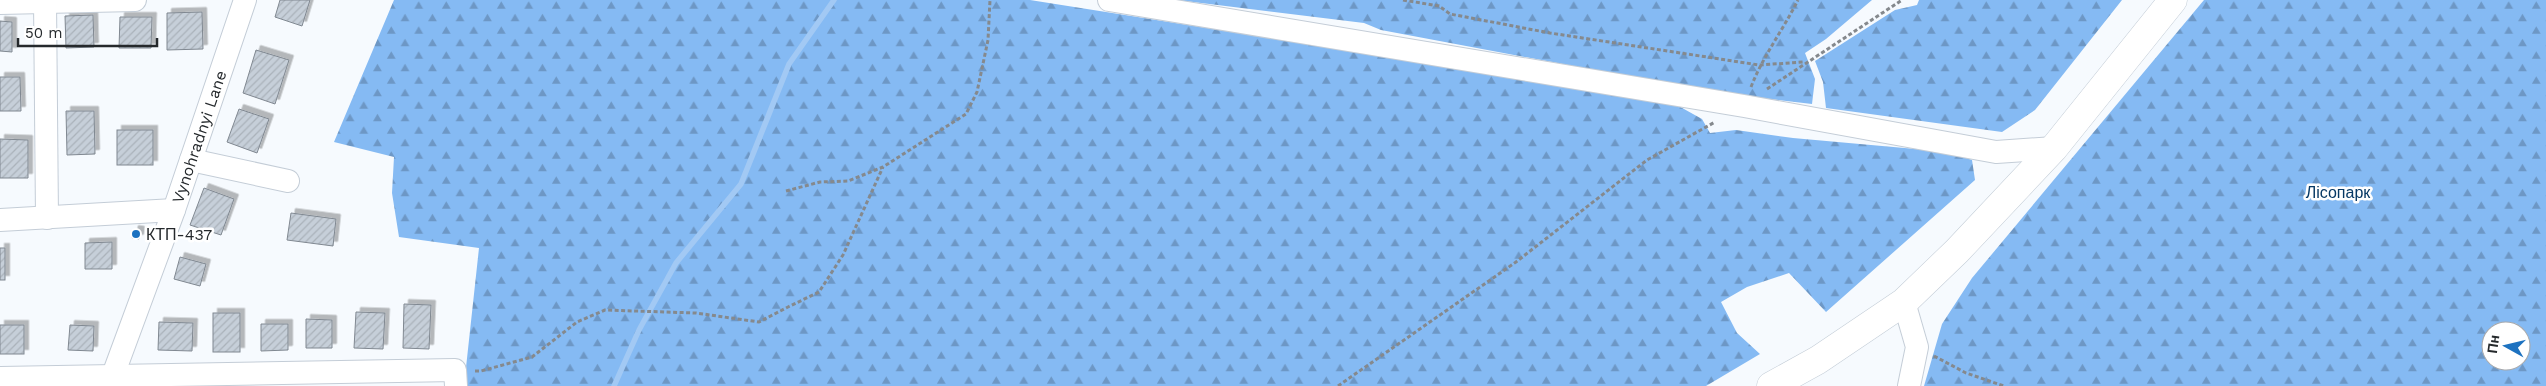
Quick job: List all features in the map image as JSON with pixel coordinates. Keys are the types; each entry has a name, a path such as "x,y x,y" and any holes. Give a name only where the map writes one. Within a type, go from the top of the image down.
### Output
{"main road":[{"path":"1772,386 1818,360 1904,302 2010,198 2054,148 2173,0"}],"street":[{"path":"0,3 135,0"},
{"name":"Vynohradnyi Lane","path":"111,381 174,210 245,0"},
{"path":"1109,0 1744,106 1996,152 2054,148"},
{"path":"45,1 47,218"},
{"path":"191,160 288,180"},
{"path":"0,220 174,210"},
{"path":"1904,302 1917,347 1910,386"},
{"path":"0,378 111,381 455,378"}],"path":[{"path":"786,191 820,182 848,181 883,167 966,114 978,83 988,40 990,0"},
{"path":"1403,0 1439,6 1450,14 1550,33 1759,66 1804,62"},
{"path":"1439,6 1443,0"},
{"path":"1744,106 1759,66 1786,24 1798,0"},
{"path":"1338,386 1516,262 1648,160 1744,106 1804,62 1902,0"},
{"path":"455,378 532,357 577,322 605,310 696,313 759,322 819,292 843,254 883,167"},
{"path":"1917,347 1966,373 2004,386"}],"green space":[{"path":"394,0 1030,0 1675,104 1702,119 1710,133 1736,130 1793,138 1949,152 1972,160 1975,180 1826,312 1789,273 1747,287 1721,302 1737,333 1760,354 1706,386 464,386 479,248 399,237 392,193 394,157 334,142"},
{"path":"1177,0 1872,0 1826,39 1805,53 1815,79 1812,104 1712,92 1381,30 1364,23"},
{"path":"1919,0 2122,0 2035,110 2002,132 1826,108 1823,82 1815,61 1895,10 1917,5"},
{"name":"Лісопарк","path":"2204,0 2546,0 2546,386 1924,386 1942,324 1972,278"}],"building":[{"path":"280,0 310,0 302,26 275,17"},
{"path":"202,12 203,49 167,50 167,13"},
{"path":"93,15 94,47 66,48 65,16"},
{"path":"120,17 152,17 151,48 119,48"},
{"path":"0,21 12,22 12,52 0,51"},
{"path":"256,50 289,60 275,104 243,93"},
{"path":"0,77 20,77 21,111 0,111"},
{"path":"239,109 269,119 257,153 227,142"},
{"path":"66,111 94,111 95,154 67,155"},
{"path":"117,130 153,130 153,165 117,165"},
{"path":"0,139 28,140 28,178 0,178"},
{"path":"204,188 234,199 221,235 190,225"},
{"path":"291,213 336,219 333,246 287,240"},
{"name":"КТП-437","path":"134,230 140,231 139,239 132,238"},
{"path":"112,242 112,269 85,269 85,243"},
{"path":"0,248 5,248 5,280 0,280"},
{"path":"180,257 206,264 200,286 174,279"},
{"path":"404,304 431,305 429,349 403,348"},
{"path":"356,312 385,313 383,349 354,348"},
{"path":"213,313 240,313 240,352 213,352"},
{"path":"306,319 332,320 332,348 306,348"},
{"path":"159,322 193,323 192,351 158,350"},
{"path":"261,324 288,324 288,350 261,351"},
{"path":"0,325 24,325 24,354 0,354"},
{"path":"70,325 94,326 93,351 68,350"}],"waterway":[{"path":"614,386 639,330 676,263 741,184 789,64 834,0"}],"place":[{"name":"КТП-437","path":"136,234"}]}
